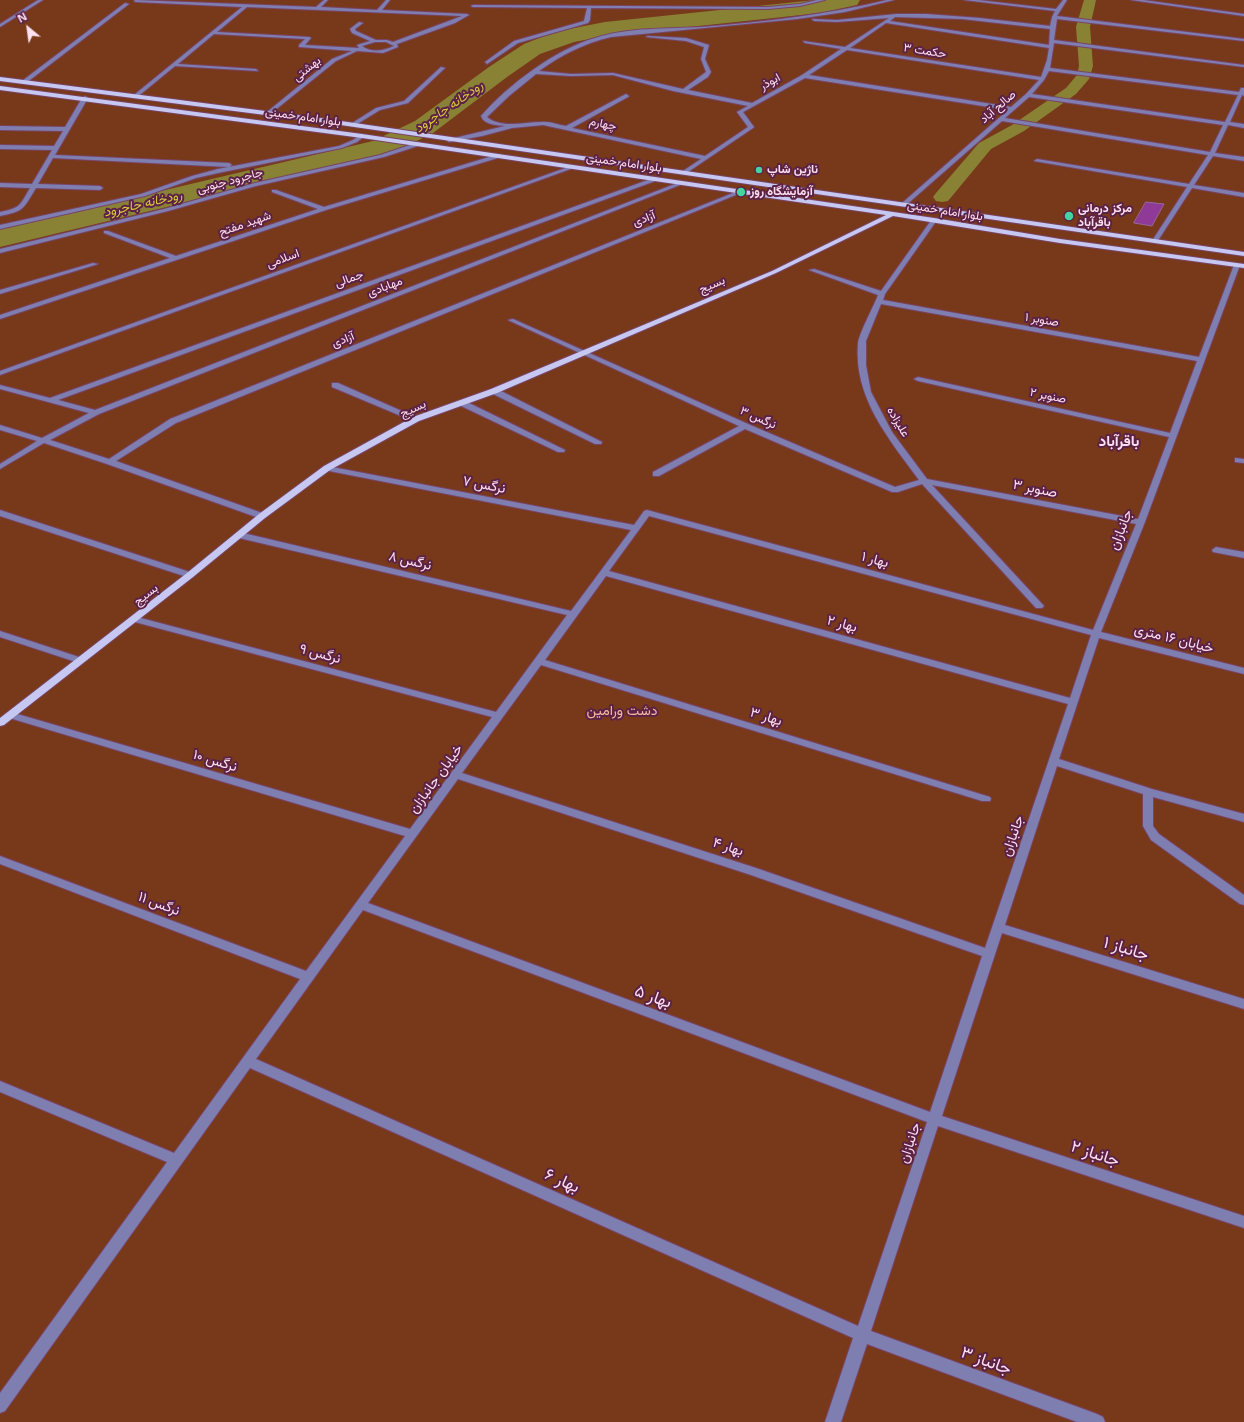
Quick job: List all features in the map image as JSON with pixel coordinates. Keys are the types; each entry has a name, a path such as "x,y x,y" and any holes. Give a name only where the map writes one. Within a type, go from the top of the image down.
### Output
{"main road":[{"name":"بلوار امام خمینی","path":"0,79 269,113 449,140 686,172 1244,254"},
{"name":"بلوار امام خمینی","path":"0,88 85,98 419,144 934,220 1060,241 1240,266"},
{"name":"بسیج","path":"0,723 190,575 262,516 327,468 416,420 494,391 774,272 892,214"}],"street":[{"path":"0,26 41,0"},
{"path":"235,6 241,0"},
{"path":"317,9 326,0"},
{"path":"378,12 388,0"},
{"path":"363,50 359,46 375,41 395,43 453,22 467,15 473,6 474,0"},
{"path":"526,6 530,0"},
{"path":"610,7 611,0"},
{"path":"708,0 709,8"},
{"path":"473,6 709,8 800,5 823,0"},
{"path":"512,126 488,121 484,118 484,116 516,85 534,72 583,44 594,40 622,34 824,15 892,0"},
{"path":"966,0 1056,10"},
{"name":"صالح آباد","path":"904,205 1028,94 1042,79 1048,69 1056,10 1065,0"},
{"path":"1133,0 1244,15"},
{"path":"136,1 467,15"},
{"path":"24,82 127,4"},
{"path":"136,96 246,6"},
{"path":"487,63 516,42 586,22 588,20 589,7"},
{"path":"800,18 835,22 873,17 953,16 1053,28"},
{"name":"ابوذر","path":"686,172 751,127 740,112 804,76 893,17"},
{"path":"1054,17 1244,40"},
{"path":"361,22 352,30 375,41"},
{"path":"886,22 1051,44 1078,45 1244,66"},
{"path":"214,33 309,38 301,46 372,51 390,50 396,47 395,43"},
{"path":"622,34 688,40 702,43 707,46 703,60 709,72 706,76 684,91"},
{"name":"حکمت ۳","path":"805,42 1042,79"},
{"name":"بهشتی","path":"269,113 334,60 353,52 363,50"},
{"path":"175,65 256,70"},
{"path":"352,125 378,109 406,102 443,68"},
{"path":"1048,69 1242,94"},
{"path":"534,72 624,76 684,91 752,105"},
{"path":"804,76 1011,109"},
{"path":"1155,241 1212,153 1225,124 1242,94 1244,87"},
{"path":"1028,94 1244,126"},
{"path":"567,128 626,96"},
{"path":"0,214 16,211 21,208 85,98"},
{"path":"999,119 1244,159"},
{"name":"چهارم","path":"449,140 512,126 543,123 706,158"},
{"path":"0,128 66,129"},
{"path":"0,228 143,195 194,177 340,147 355,141 362,136"},
{"name":"جاجرود جنوبی","path":"0,251 166,210 255,185 382,156 419,144"},
{"path":"0,147 55,148"},
{"path":"51,156 244,166"},
{"name":"شهید مفتح","path":"1,316 177,259 324,209 499,156"},
{"path":"1037,161 1244,195"},
{"name":"اسلامی","path":"0,373 573,167"},
{"name":"جمالی","path":"50,400 656,179"},
{"name":"مهابادی","path":"96,412 682,183"},
{"path":"0,185 100,188"},
{"path":"274,191 324,209"},
{"name":"آزادی","path":"110,462 173,421 740,192"},
{"name":"علیزاده","path":"934,220 880,298 862,341 862,365 867,392 888,432 924,480 1039,606"},
{"path":"106,232 177,259"},
{"path":"0,292 94,264"},
{"name":"جانبازان","path":"832,1422 1096,634 1240,266"},
{"name":"صنوبر ۱","path":"812,270 880,298 1202,360"},
{"name":"نرگس ۳","path":"511,320 745,426 895,490 924,480"},
{"name":"صنوبر ۲","path":"918,379 1173,436"},
{"path":"335,385 416,420"},
{"path":"0,387 96,412"},
{"path":"494,391 598,442"},
{"path":"462,403 561,450"},
{"path":"0,467 44,440 96,412"},
{"path":"656,474 745,426"},
{"path":"0,427 110,462 262,516"},
{"name":"نرگس ۷","path":"327,468 636,528"},
{"name":"صنوبر ۳","path":"924,480 1141,522"},
{"path":"0,513 190,575"},
{"name":"خیابان جانبازان","path":"0,1406 308,976 647,513"},
{"name":"بهار ۱","path":"647,513 1096,634"},
{"name":"نرگس ۸","path":"239,535 574,614"},
{"path":"1216,550 1244,555"},
{"name":"بهار ۲","path":"604,572 1073,702"},
{"name":"نرگس ۹","path":"134,619 499,716"},
{"path":"0,634 79,660"},
{"name":"خیابان ۱۶ متری","path":"1096,634 1244,672"},
{"name":"بهار ۳","path":"539,661 986,799"},
{"name":"نرگس ۱۰","path":"10,715 413,834"},
{"path":"1054,761 1148,792 1244,818"},
{"name":"بهار ۴","path":"456,775 755,872 989,954"},
{"path":"1148,792 1148,826 1155,836 1244,901"},
{"name":"نرگس ۱۱","path":"0,860 308,976"},
{"name":"بهار ۵","path":"361,905 934,1120"},
{"name":"جانباز ۱","path":"998,927 1244,1004"},
{"name":"بهار ۶","path":"248,1061 862,1335"},
{"path":"0,1086 177,1160"},
{"name":"جانباز ۲","path":"934,1120 1244,1222"},
{"name":"جانباز ۳","path":"862,1335 1097,1422"}],"green space":[{"name":"دشت ورامین","path":"0,0 1244,0 1244,1422 0,1422"}],"building":[{"path":"1146,202 1164,204 1152,226 1134,223"}],"waterway":[{"name":"رودخانه جاجرود","path":"0,238 382,147 424,127 498,72 532,49 569,36 605,29 820,6 849,0"},
{"path":"942,197 985,146 1018,128 1071,91 1084,76 1086,66 1083,27 1090,0"}],"place":[{"name":"ناژین شاپ","path":"759,170"},
{"name":"آزمایشگاه روز","path":"741,192"},
{"name":"مرکز درمانی باقرآباد","path":"1069,216"}],"district":[{"name":"باقرآباد","path":"1119,442"}]}
